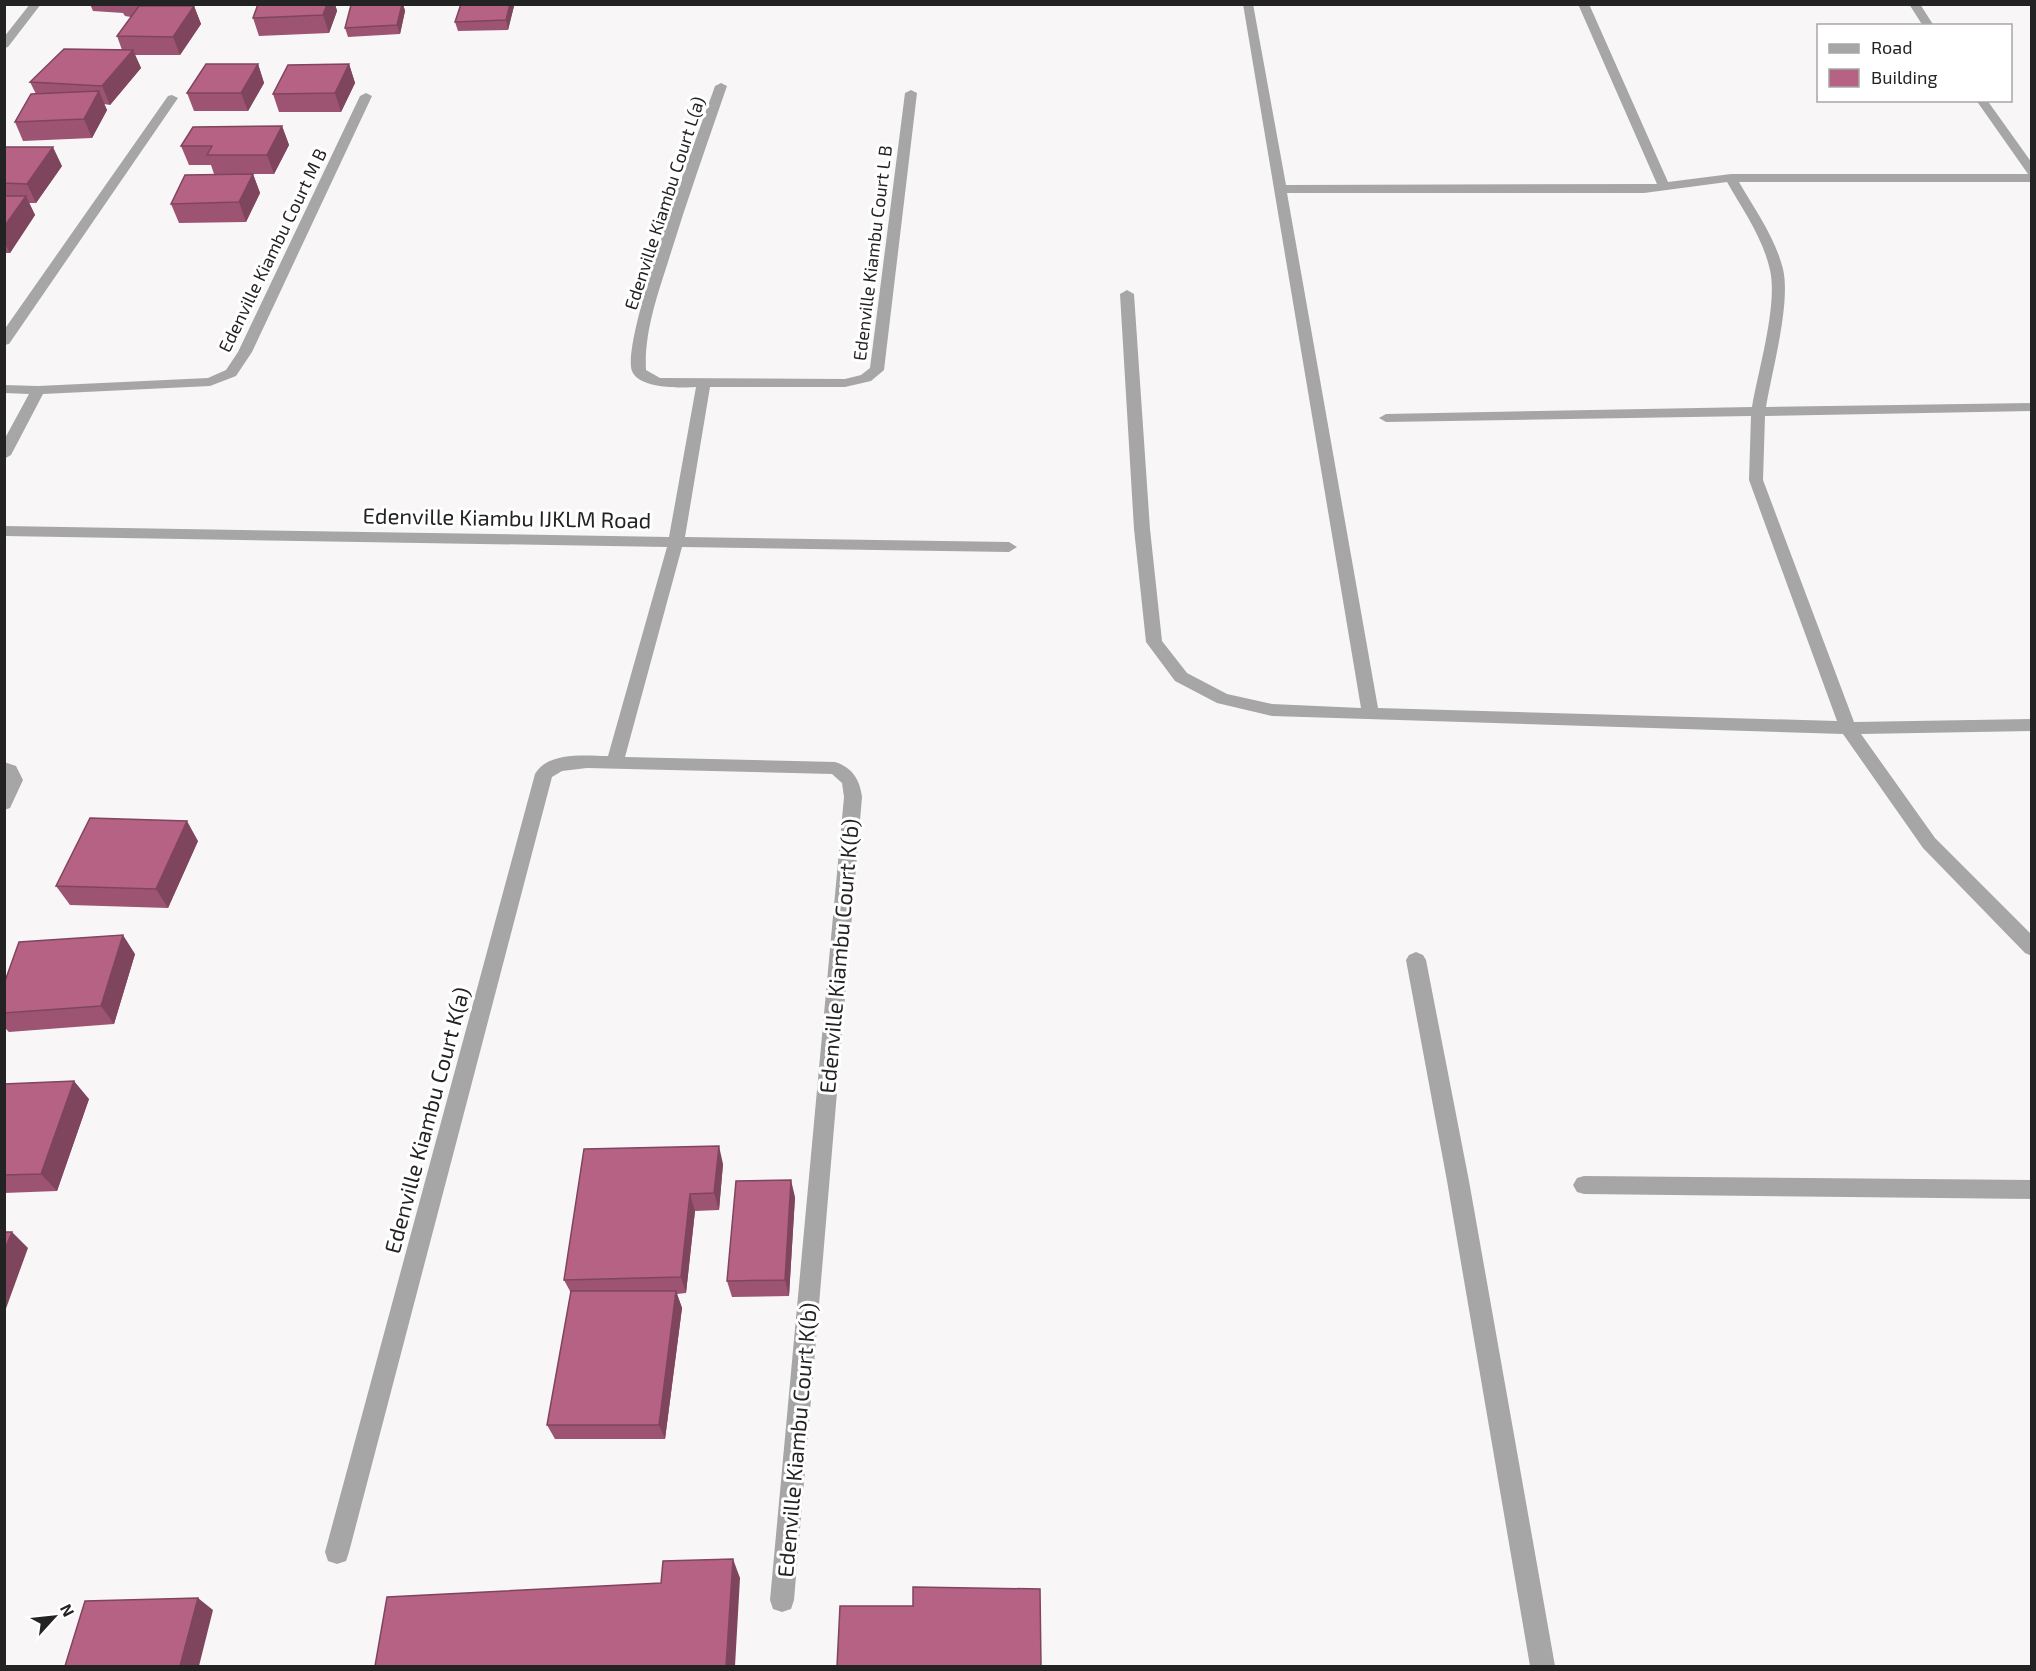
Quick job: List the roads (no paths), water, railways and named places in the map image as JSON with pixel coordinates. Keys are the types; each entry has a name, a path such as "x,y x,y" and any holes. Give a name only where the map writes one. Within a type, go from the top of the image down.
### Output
{"street":[{"path":"4,45 36,4"},
{"path":"1248,4 1282,189 1371,714"},
{"path":"1582,4 1664,186"},
{"path":"1914,4 1928,24"},
{"name":"Edenville Kiambu Court L(a)","path":"704,383 659,382 647,378 639,370 637,357 646,310 721,87"},
{"name":"Edenville Kiambu Court L B","path":"704,383 845,383 866,378 877,370 910,93"},
{"name":"Edenville Kiambu Court M B","path":"4,389 38,390 210,382 231,374 245,352 366,96"},
{"path":"4,341 172,98"},
{"path":"1982,102 2031,172"},
{"path":"1282,189 1644,189 1731,178 2031,177"},
{"path":"1731,178 1766,240 1777,271 1777,307 1758,411 1756,480 1848,728 1929,843 2031,948"},
{"path":"1127,294 1142,529 1154,642 1181,677 1223,699 1272,710 1371,714 1848,728 2031,725"},
{"path":"615,763 676,542 704,383"},
{"path":"4,455 38,390"},
{"path":"1386,417 2031,407"},
{"name":"Edenville Kiambu IJKLM Road","path":"4,531 1009,547"},
{"name":"Edenville Kiambu Court K(a)","path":"337,1552 544,774 548,769 564,764 615,763"},
{"name":"Edenville Kiambu Court K(b)","path":"615,763 835,768 846,774 852,783 853,798 782,1600"},
{"path":"4,768 10,771 14,780 4,803"},
{"path":"1416,960 1462,1205 1543,1666"},
{"path":"1584,1185 2031,1190"}]}
